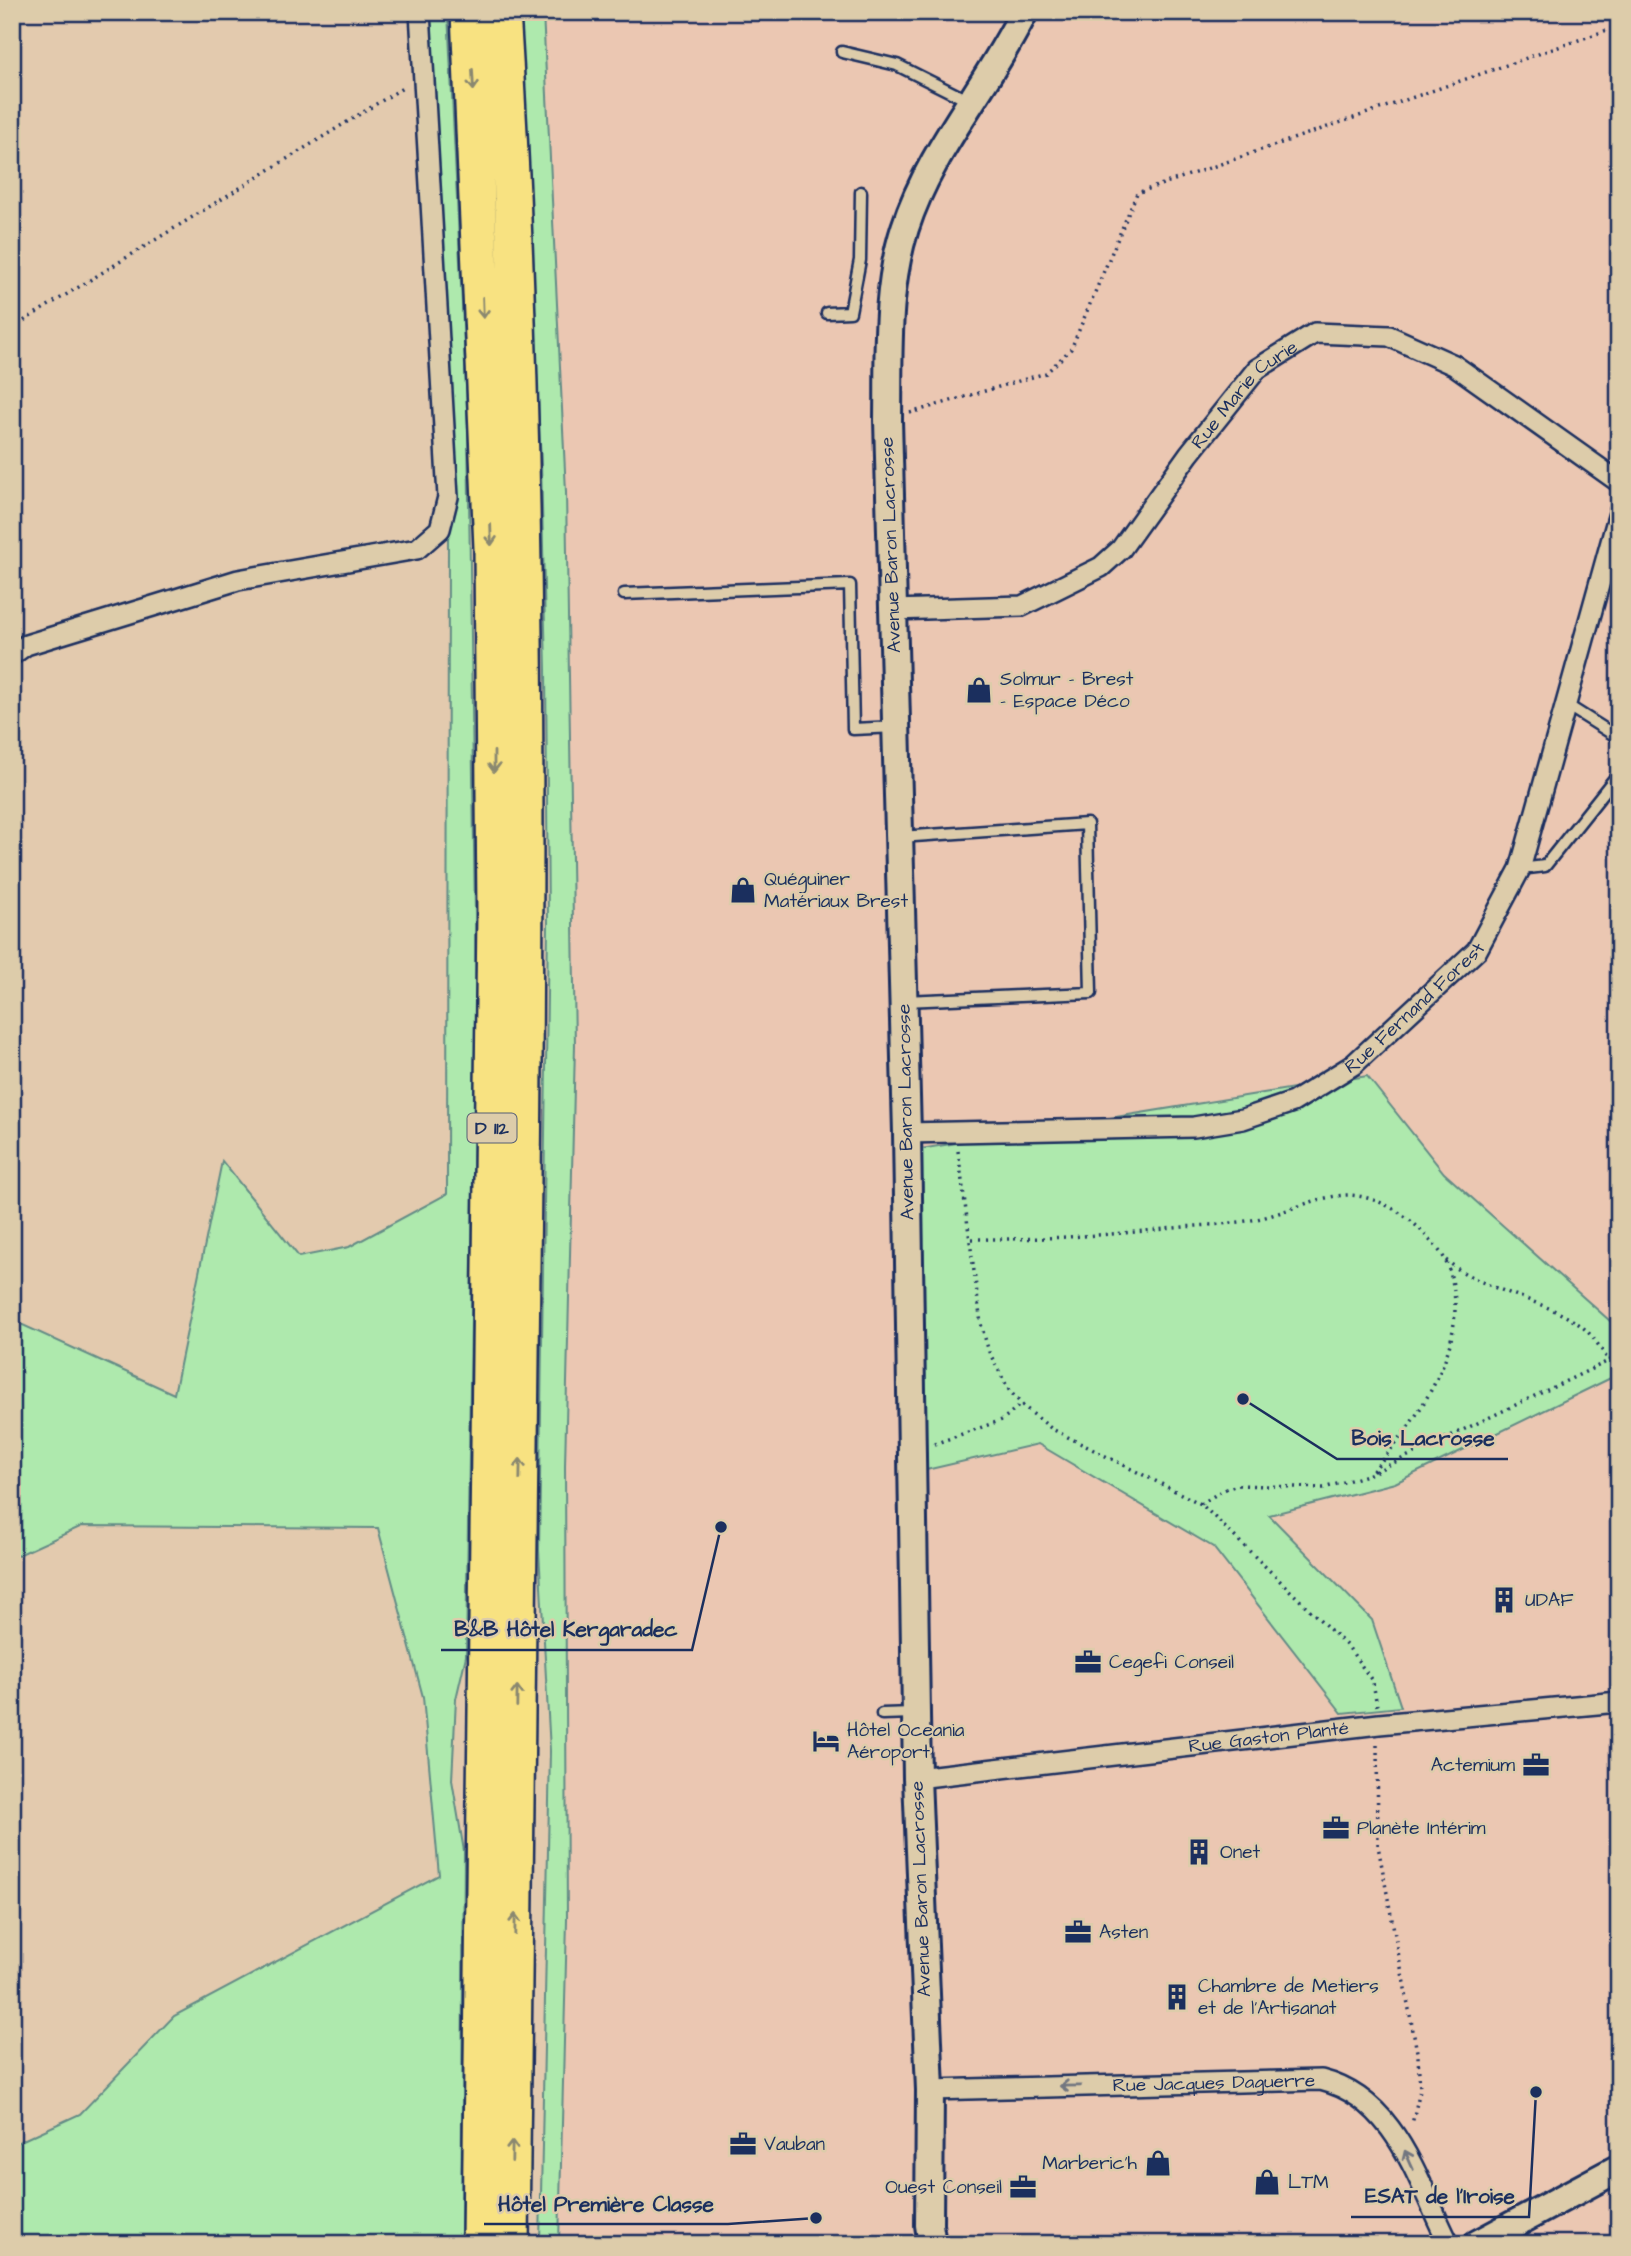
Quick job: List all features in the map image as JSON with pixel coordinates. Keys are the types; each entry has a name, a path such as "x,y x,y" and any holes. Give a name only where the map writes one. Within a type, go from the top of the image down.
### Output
{"highway":[{"name":"D 112","path":"469,12 492,548 495,899 480,2244"},
{"name":"D 112","path":"502,12 511,160 522,523 526,903 512,2244"}],"street":[{"path":"12,655 26,645 238,580 417,549 440,529 448,497 420,12"},
{"name":"Avenue Baron Lacrosse","path":"932,2244 929,2225 930,2090 917,1778 906,1133 888,420 891,283 905,227 928,173 1024,12"},
{"name":"Rue Marie Curie","path":"893,610 1022,606 1101,567 1121,549 1189,454 1257,369 1315,333 1389,336 1454,365 1619,482"},
{"name":"Rue Fernand Forest","path":"906,1133 1194,1127 1243,1119 1293,1102 1353,1065 1476,950 1520,869 1619,513"},
{"name":"Rue Gaston Planté","path":"917,1778 1379,1724 1619,1702"},
{"name":"Rue Jacques Daguerre","path":"930,2090 1321,2080 1343,2086 1382,2116 1402,2144 1449,2244"},
{"path":"1476,2244 1619,2168"}],"lane":[{"path":"842,52 898,65 971,102"},
{"path":"827,313 850,312 860,260 861,192"},
{"path":"624,594 850,585 853,729 896,727"},
{"path":"1565,704 1619,738"},
{"path":"1520,869 1545,866 1619,773"},
{"path":"899,838 1087,824 1091,993 903,1001"},
{"path":"882,1714 916,1713"}],"path":[{"path":"888,420 1046,373 1071,349 1137,193 1619,26"},
{"path":"12,328 423,75"},
{"path":"953,1132 961,1160 981,1324 986,1343 1009,1390 1021,1404 1052,1429 1201,1504 1349,1648 1373,1682 1379,1724 1375,1768 1378,1846 1418,2057 1420,2090 1415,2117 1402,2144"},
{"path":"972,1239 1107,1236 1256,1219 1348,1195 1380,1202 1419,1228 1444,1258 1465,1276 1551,1308 1579,1324 1609,1360"},
{"path":"1370,1475 1410,1429 1435,1384 1443,1361 1450,1339 1455,1304 1453,1282 1444,1258"},
{"path":"1201,1504 1223,1490 1237,1485 1324,1488 1370,1475 1619,1356"},
{"path":"911,1449 1002,1420 1021,1404"}],"shaded area":[{"path":"543,12 1619,12 1619,2244 559,2244 567,1920 565,1466 548,66"}],"green space":[{"path":"430,12 448,12 468,428 476,985 466,1656 456,1699 452,1780 464,1851 461,2244 12,2244 12,2145 80,2114 174,2016 439,1875 423,1697 378,1528 82,1526 12,1558 12,1320 174,1394 222,1161 299,1257 349,1247 447,1194 448,539 455,470 440,249"},
{"path":"519,12 543,12 566,492 575,1045 565,1466 567,1920 559,2244 540,2244 550,1751 539,1550 548,926 546,670 541,463"},
{"path":"1367,1076 1444,1173 1619,1329 1619,1374 1395,1483 1269,1515 1372,1620 1401,1707 1342,1713 1213,1547 1038,1444 922,1471 920,1149"}],"place":[{"name":"Solmur - Brest - Espace Déco","path":"979,690"},
{"name":"Quéguiner Matériaux Brest","path":"743,890"},
{"name":"Bois Lacrosse","path":"1243,1399"},
{"name":"B&B Hôtel Kergaradec","path":"721,1527"},
{"name":"UDAF","path":"1504,1600"},
{"name":"Cegefi Conseil","path":"1088,1662"},
{"name":"Hôtel Oceania Aéroport","path":"826,1741"},
{"name":"Actemium","path":"1536,1765"},
{"name":"Planète Intérim","path":"1336,1828"},
{"name":"Onet","path":"1199,1852"},
{"name":"Asten","path":"1078,1932"},
{"name":"Chambre de Metiers et de l'Artisanat","path":"1177,1997"},
{"name":"ESAT de l'Iroise","path":"1536,2092"},
{"name":"Vauban","path":"743,2144"},
{"name":"Marberic'h","path":"1158,2163"},
{"name":"LTM","path":"1267,2182"},
{"name":"Ouest Conseil","path":"1023,2187"},
{"name":"Hôtel Première Classe","path":"816,2218"}]}
